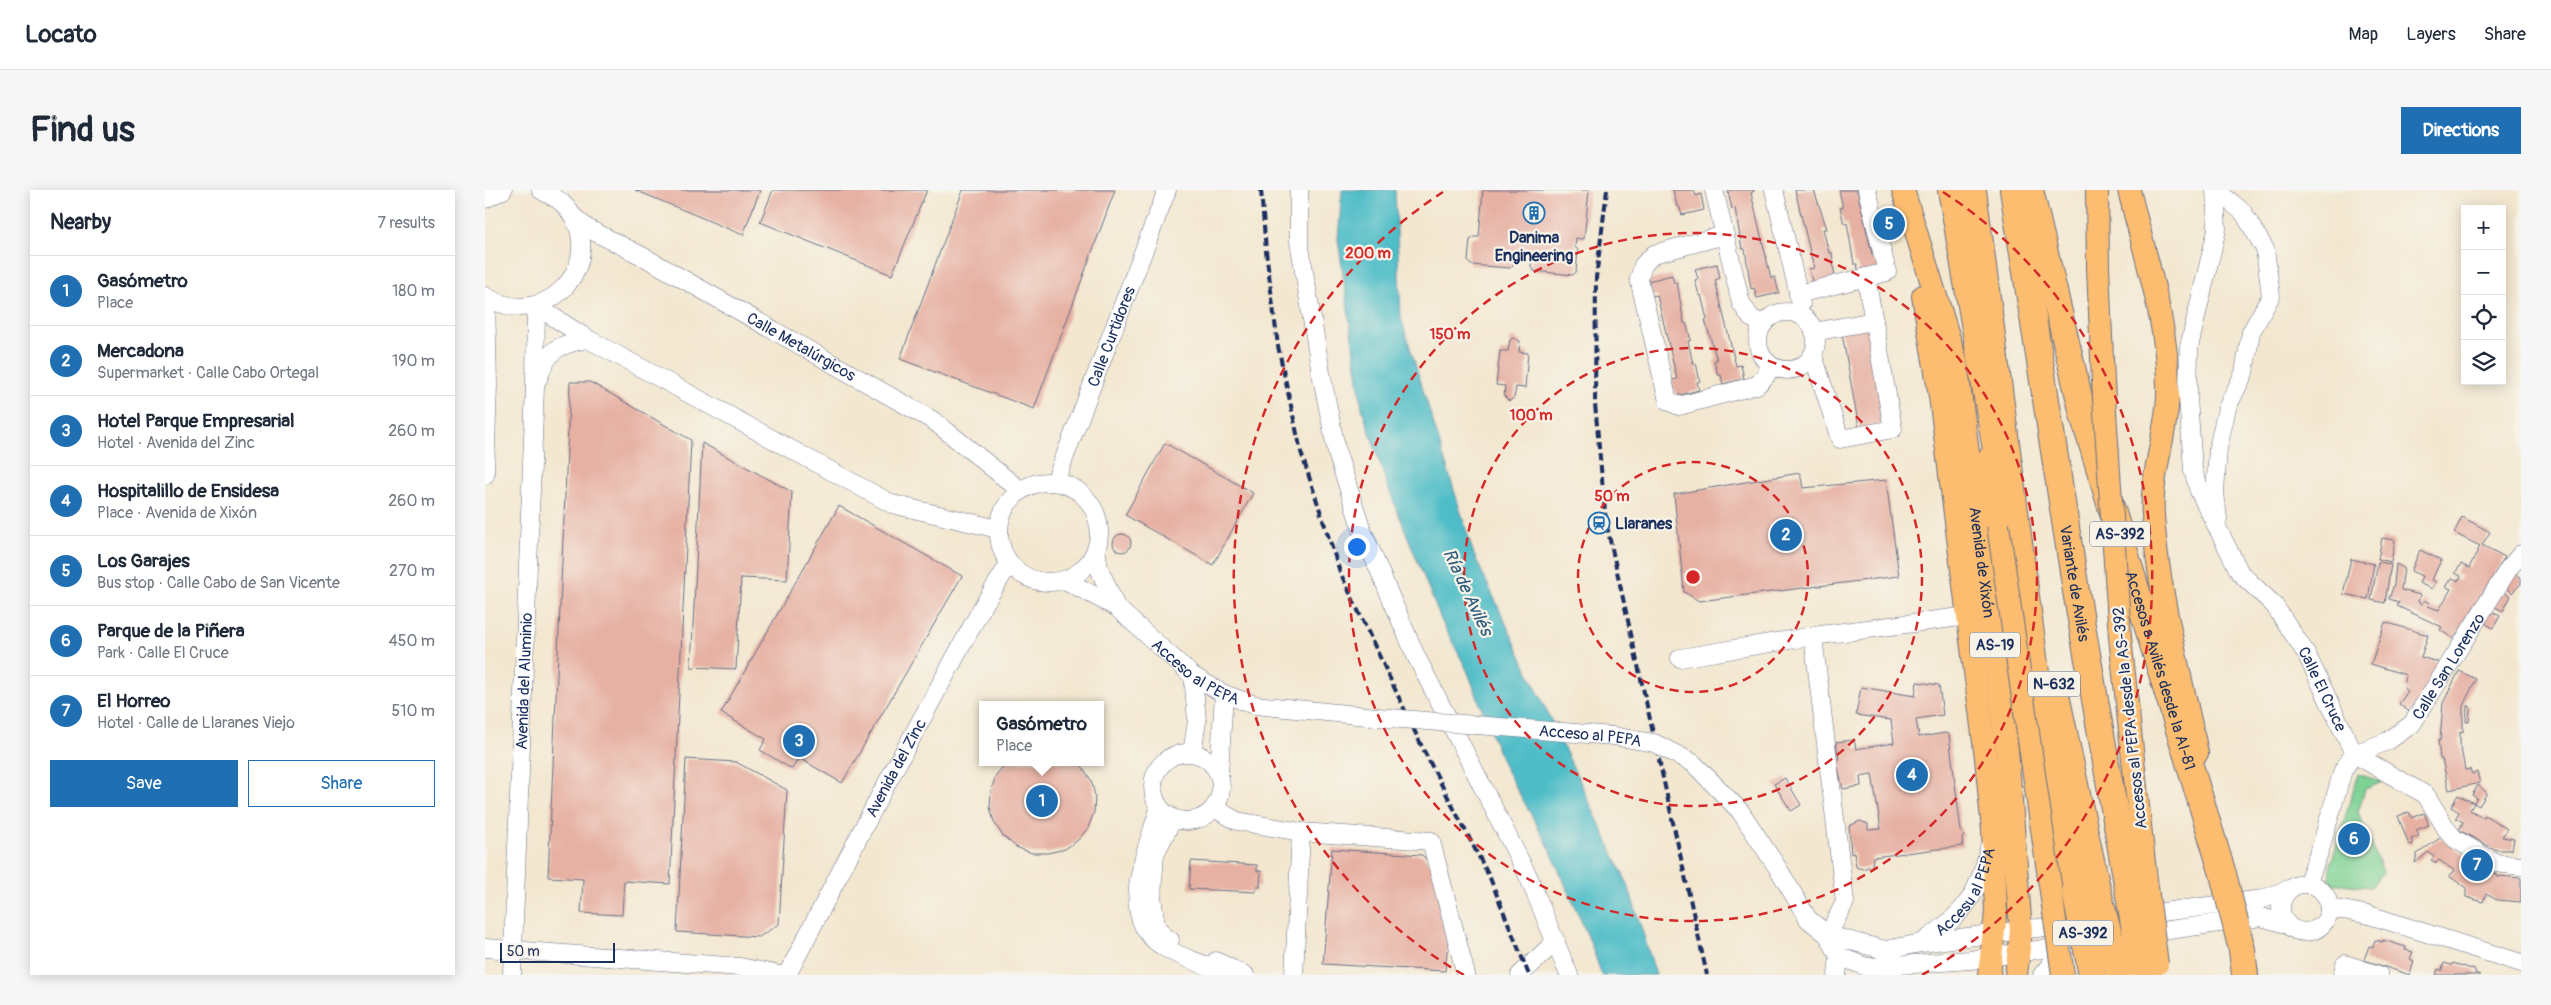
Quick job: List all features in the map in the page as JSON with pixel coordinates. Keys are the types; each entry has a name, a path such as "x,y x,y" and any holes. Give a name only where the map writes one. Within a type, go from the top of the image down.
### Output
{"highway":[{"name":"AS-392","path":"1973,190 2038,688 2086,888 2092,975"},
{"name":"Variante de Avilés","path":"2013,190 2076,591 2135,875 2139,971"},
{"name":"Accesos a Avilés desde la AI-81","path":"2031,190 2084,418 2223,874 2242,950 2245,975"},
{"name":"Variante de Avilés","path":"2012,483 2086,888 2139,971"}],"main road":[{"name":"Avenida de Xixón","path":"1903,190 1956,361 2007,749 2020,942 2016,975"},
{"path":"1949,190 1972,333 2038,688"},
{"name":"Accesos al PEPA desde la AS-392","path":"2097,190 2103,382 2135,875"},
{"path":"2129,190 2160,316 2167,355 2168,396 2153,513 2160,574 2223,874"},
{"name":"Avenida de Xixón","path":"1910,216 1940,396 1993,831 1996,913 1990,966"},
{"path":"1972,333 1997,525 2063,975"}],"street":[{"path":"485,199 503,190"},
{"name":"Calle Metalúrgicos","path":"541,190 560,201 587,228 644,257 934,421 1020,490"},
{"name":"Calle Curtidores","path":"1055,482 1167,190"},
{"path":"1299,190 1299,241 1321,373 1337,453 1362,530 1415,654 1529,878 1569,975"},
{"path":"1714,190 1741,302 1751,318 1763,324"},
{"path":"1774,190 1804,317 1814,332 1816,346 1813,356 1805,365 1795,370 1782,371 1770,366 1760,354 1757,338 1763,324 1776,314 1792,312 1804,317"},
{"path":"1798,294 1887,272 1867,190"},
{"path":"2215,190 2243,212 2265,249 2271,296 2251,332 2244,373 2227,408 2218,448 2215,492 2219,532"},
{"name":"Calle El Cruce","path":"2215,190 2217,229 2189,347 2188,398 2193,470 2199,491 2210,515 2240,572 2274,605 2306,653 2354,754"},
{"path":"485,475 488,385 486,297 515,308 536,306 552,299 564,290 576,273 581,242 574,217"},
{"path":"1725,235 1654,254 1643,265 1639,279 1668,401 1679,406 1757,385 1766,376 1770,366"},
{"path":"1813,356 1840,439 1893,429 1866,277"},
{"path":"536,306 588,339 892,504 998,529"},
{"name":"Avenida del Aluminio","path":"512,975 535,387 536,306"},
{"path":"1814,332 1874,321"},
{"path":"535,387 545,360 563,344 588,339"},
{"path":"1097,549 1089,562 1078,573 1065,580 1050,583 1035,581 1021,575 1009,564 999,542 998,529 1001,514 1009,501 1020,490 1031,485 1055,482 1070,486 1082,494 1092,506 1098,520 1097,549 1099,568 1116,607"},
{"name":"Calle San Lorenzo","path":"2354,754 2388,741 2412,724 2519,561"},
{"name":"Avenida del Zinc","path":"787,975 882,792 983,606 1009,564"},
{"path":"1065,580 1116,607"},
{"name":"Acceso al PEPA","path":"1116,607 1193,676 1224,694 1255,705 1613,736 1654,743 1693,762 1739,811 1779,870 1808,918 1828,935 1839,956"},
{"path":"1680,658 1813,636 1968,616"},
{"path":"1813,636 1845,902 1828,935"},
{"path":"1192,753 1197,721 1193,676"},
{"path":"1219,774 1208,760 1192,753 1180,753 1160,765 1155,775 1153,786 1154,798 1159,808 1173,819 1194,821 1205,817 1214,808 1221,792 1219,774 1224,694"},
{"path":"2307,884 2320,850 2343,770 2354,754 2426,795 2447,830 2455,839 2495,863 2521,866"},
{"path":"1159,808 1136,895 1137,912 1144,929 1161,946 1225,975"},
{"path":"1214,808 1237,821 1301,832 1431,841 1466,975"},
{"path":"1173,819 1155,854 1152,896 1156,926 1163,936 1245,975"},
{"name":"Accesu al PEPA","path":"1921,943 1951,922 1975,895 1993,831"},
{"path":"1294,975 1301,832"},
{"path":"1837,975 1839,956 1866,966 1990,966 2020,942 2263,899 2300,884 2307,884 2323,892 2329,910 2325,922 2309,932 2296,931 2286,924 2261,917 2067,945 2020,942"},
{"path":"2286,924 2280,906 2289,889"},
{"path":"2329,910 2343,910 2369,915 2521,963"},
{"name":"Accesu al PEPA","path":"1828,935 1885,950 1921,943 1994,934 2020,942"},
{"path":"1520,975 1556,941"},
{"path":"2043,975 2067,945"},
{"path":"485,948 740,967 780,975"},
{"path":"1900,965 1921,975"},
{"path":"2343,969 2379,975"}],"green space":[{"path":"2358,774 2383,782 2365,789 2358,812 2383,872 2371,887 2329,883 2330,867"}],"water":[{"name":"Ría de Avilés","path":"1342,190 1395,190 1401,318 1474,555 1628,885 1656,975 1602,975 1589,939 1548,845 1504,766 1467,670 1442,622 1387,485 1362,408 1338,239"}],"building":[{"path":"635,190 760,190 743,235"},
{"path":"773,190 927,190 892,275 760,222"},
{"path":"963,190 1115,190 1034,409 900,359"},
{"name":"Danima Engineering","path":"1483,190 1589,190 1584,239 1576,238 1575,247 1578,250 1576,272 1573,275 1534,271 1531,267 1532,254 1515,252 1513,265 1510,268 1471,265 1468,261 1470,240 1474,237 1479,237"},
{"path":"1673,190 1694,190 1696,196 1701,194 1704,210 1682,215 1679,206 1677,206"},
{"path":"1731,190 1755,190 1751,193 1771,278 1775,277 1779,293 1757,298 1754,288 1751,289 1745,249 1742,249 1735,208 1732,209 1728,192"},
{"path":"1795,190 1814,190 1827,229 1823,229 1829,253 1832,252 1835,279 1813,285 1809,269 1814,268"},
{"path":"1839,190 1857,190 1872,254 1877,253 1881,268 1859,273 1857,264 1854,264 1847,223 1844,224 1840,208 1843,208"},
{"path":"1717,264 1720,278 1715,280 1736,366 1741,365 1744,379 1723,384 1714,361 1717,360 1705,320 1707,319 1701,295 1699,295 1695,280 1698,279 1695,269"},
{"path":"1672,275 1674,283 1677,282 1684,323 1686,323 1691,340 1688,341 1693,364 1696,363 1700,381 1697,382 1699,390 1676,396 1672,380 1677,379 1657,295 1652,296 1648,281"},
{"path":"1868,323 1889,423 1859,428 1841,328"},
{"path":"1513,338 1520,341 1519,352 1528,353 1525,388 1516,387 1514,398 1509,401 1504,396 1505,386 1496,385 1500,351 1508,351 1510,340"},
{"path":"570,382 590,382 691,440 670,884 624,881 622,915 581,913 583,879 548,877"},
{"path":"702,443 792,492 787,580 741,578 736,669 691,667"},
{"path":"1165,443 1253,493 1213,565 1125,515"},
{"path":"1800,473 1803,488 1886,480 1899,576 1699,601 1684,592 1674,494"},
{"path":"839,506 962,576 842,783 799,758 792,769 760,750 766,739 721,713"},
{"path":"2462,517 2490,532 2482,545 2505,557 2454,639 2440,630 2442,627 2397,606 2399,602 2389,599 2394,584 2396,564 2404,568 2401,590 2420,595 2418,602 2422,604 2424,600 2429,603 2428,606 2439,610 2451,589 2446,587 2452,578 2459,581 2461,576 2455,573 2461,564 2469,568 2480,546 2454,533"},
{"path":"1122,534 1128,537 1131,543 1128,549 1122,552 1116,549 1113,543 1116,537"},
{"path":"2382,538 2395,540 2391,562 2378,559"},
{"path":"2420,550 2441,560 2432,580 2436,582 2432,589 2419,583 2422,576 2411,571"},
{"path":"2351,559 2374,564 2368,599 2343,594"},
{"path":"2378,562 2391,564 2385,603 2371,600"},
{"path":"2512,572 2521,578 2521,584 2512,593 2501,583"},
{"path":"2500,590 2511,596 2503,611 2491,605"},
{"path":"2489,610 2500,616 2493,628 2483,622"},
{"path":"2385,622 2428,635 2421,657 2441,663 2411,713 2399,704 2408,691 2404,688 2406,675 2371,664"},
{"path":"2459,671 2476,679 2463,706 2463,732 2460,731 2460,743 2465,770 2470,769 2472,774 2477,772 2480,783 2449,790 2442,759 2440,759 2438,740 2440,741 2443,703"},
{"path":"1917,682 1939,685 1943,715 1916,719 1919,737 1946,733 1949,735 1961,831 1964,835 1962,839 1963,846 1873,857 1872,866 1862,869 1856,867 1854,853 1851,854 1849,826 1860,821 1868,824 1868,830 1881,829 1872,774 1860,776 1861,786 1843,789 1836,759 1839,759 1836,742 1854,740 1856,749 1894,743 1891,720 1856,715 1861,687 1915,696"},
{"path":"2467,706 2470,706 2469,722 2466,722"},
{"path":"686,759 736,762 787,790 779,924 759,937 677,932"},
{"path":"1004,766 1082,766 1091,780 1095,796 1094,812 1088,828 1078,840 1065,849 1048,853 1032,853 1016,847 1003,836 994,822 990,807 991,790 996,775"},
{"path":"1785,778 1801,805 1791,811 1774,784"},
{"path":"2478,785 2487,793 2479,806 2474,803 2477,798 2472,795"},
{"path":"2458,795 2474,803 2470,810 2484,818 2485,815 2507,829 2502,837 2514,839 2512,850 2496,850 2459,830 2463,822 2456,818 2459,812 2451,807"},
{"path":"2409,812 2412,818 2424,813 2429,825 2416,830 2419,836 2411,839 2413,844 2409,845 2398,816"},
{"path":"2440,838 2499,877 2521,878 2521,902 2497,900 2486,894 2483,902 2466,897 2466,888 2449,876 2455,871 2439,860 2436,863 2431,860 2434,857 2428,852 2415,863 2417,854"},
{"path":"1332,849 1422,855 1433,867 1449,935 1445,971 1323,964"},
{"path":"1191,861 1257,865 1257,871 1261,871 1260,887 1256,887 1256,892 1189,889"},
{"path":"2375,940 2383,942 2383,940 2406,947 2405,950 2413,952 2410,959 2414,961 2410,975 2364,960 2369,946 2373,947"},
{"path":"2444,963 2452,965 2453,963 2475,970 2475,973 2480,975 2436,975 2438,969 2442,970"}],"railway":[{"path":"1261,190 1266,251 1278,346 1301,452 1340,572 1424,751 1490,878 1529,975"},
{"path":"1607,190 1596,278 1595,404 1606,522 1707,975"}],"place":[{"name":"Danima Engineering","path":"1534,213"},
{"name":"Los Garajes","path":"1889,224"},
{"name":"Llaranes","path":"1599,523"},
{"name":"Mercadona","path":"1786,535"},
{"name":"Hotel Parque Empresarial","path":"799,741"},
{"name":"Hospitalillo de Ensidesa","path":"1912,775"},
{"name":"Gasómetro","path":"1042,801"},
{"name":"Parque de la Piñera","path":"2354,839"},
{"name":"El Horreo","path":"2477,865"}]}
